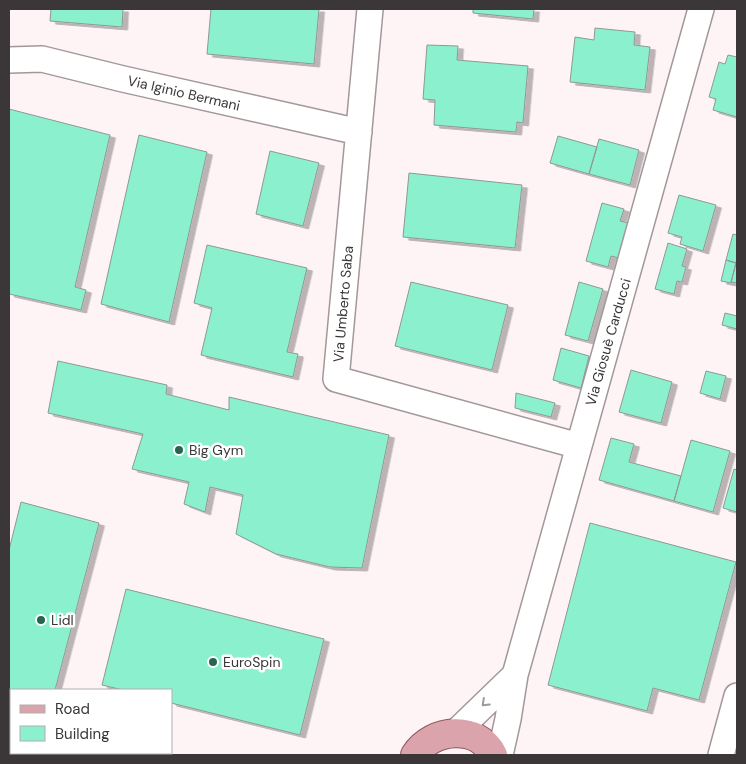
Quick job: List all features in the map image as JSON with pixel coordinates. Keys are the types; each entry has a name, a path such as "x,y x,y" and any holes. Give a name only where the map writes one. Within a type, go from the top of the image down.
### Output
{"main road":[{"path":"415,755 427,742 440,735 455,733 470,735 482,742 493,755"}],"street":[{"name":"Via Umberto Saba","path":"370,9 336,379 579,446"},
{"name":"Via Giosuè Carducci","path":"500,755 516,675 701,9"},
{"name":"Via Iginio Bermani","path":"9,60 42,59 123,80 359,132"},
{"path":"455,733 516,675"},
{"path":"721,755 737,696"}],"building":[{"path":"51,9 123,9 122,27 50,21"},
{"path":"211,9 319,9 314,64 207,54"},
{"path":"473,9 534,9 533,19 473,13"},
{"path":"595,28 635,32 634,45 650,47 645,90 570,82 575,37 594,40"},
{"path":"427,45 458,46 457,60 528,66 523,123 517,122 516,132 434,125 435,100 423,99"},
{"path":"728,55 737,57 737,117 713,110 716,99 709,97 719,62 725,64"},
{"path":"9,109 110,135 75,287 86,290 81,310 9,294"},
{"path":"139,135 207,152 169,322 101,304"},
{"path":"558,136 597,147 589,174 550,163"},
{"path":"599,139 639,150 630,185 589,174"},
{"path":"270,151 319,163 303,226 256,214"},
{"path":"409,173 522,185 515,248 403,237"},
{"path":"679,195 716,205 703,251 680,244 682,237 668,233"},
{"path":"602,203 624,209 620,221 629,223 619,258 611,256 608,267 586,261"},
{"path":"733,234 737,235 736,263 726,260"},
{"path":"668,243 687,249 682,266 686,267 682,282 677,281 674,294 655,289"},
{"path":"207,245 307,268 287,352 298,354 293,377 201,355 212,308 194,303"},
{"path":"737,259 737,283 731,282"},
{"path":"726,260 736,263 731,283 721,281"},
{"path":"411,282 508,305 492,370 395,346"},
{"path":"579,282 603,289 588,341 565,335"},
{"path":"725,313 737,316 737,329 722,325"},
{"path":"561,348 589,356 581,388 553,380"},
{"path":"58,361 167,385 166,394 229,410 229,397 389,435 362,568 330,567 276,554 236,534 243,495 210,487 205,512 184,504 189,482 132,469 143,434 48,413"},
{"path":"631,370 672,382 661,423 619,412"},
{"path":"706,371 726,376 720,399 700,393"},
{"path":"516,393 555,403 551,417 515,408"},
{"path":"611,438 634,444 629,462 681,476 674,501 599,480"},
{"path":"691,440 730,451 713,512 674,501"},
{"path":"734,469 737,470 737,512 723,508"},
{"name":"Lidl","path":"21,502 99,523 55,689 10,689 10,754 37,755 9,755 9,550"},
{"path":"590,523 736,562 699,700 653,688 647,711 548,685"},
{"name":"EuroSpin","path":"126,589 324,639 300,735 172,703 172,689 119,689 102,685"}],"place":[{"name":"Big Gym","path":"179,450"},
{"name":"Lidl","path":"41,620"},
{"name":"EuroSpin","path":"213,662"}]}
